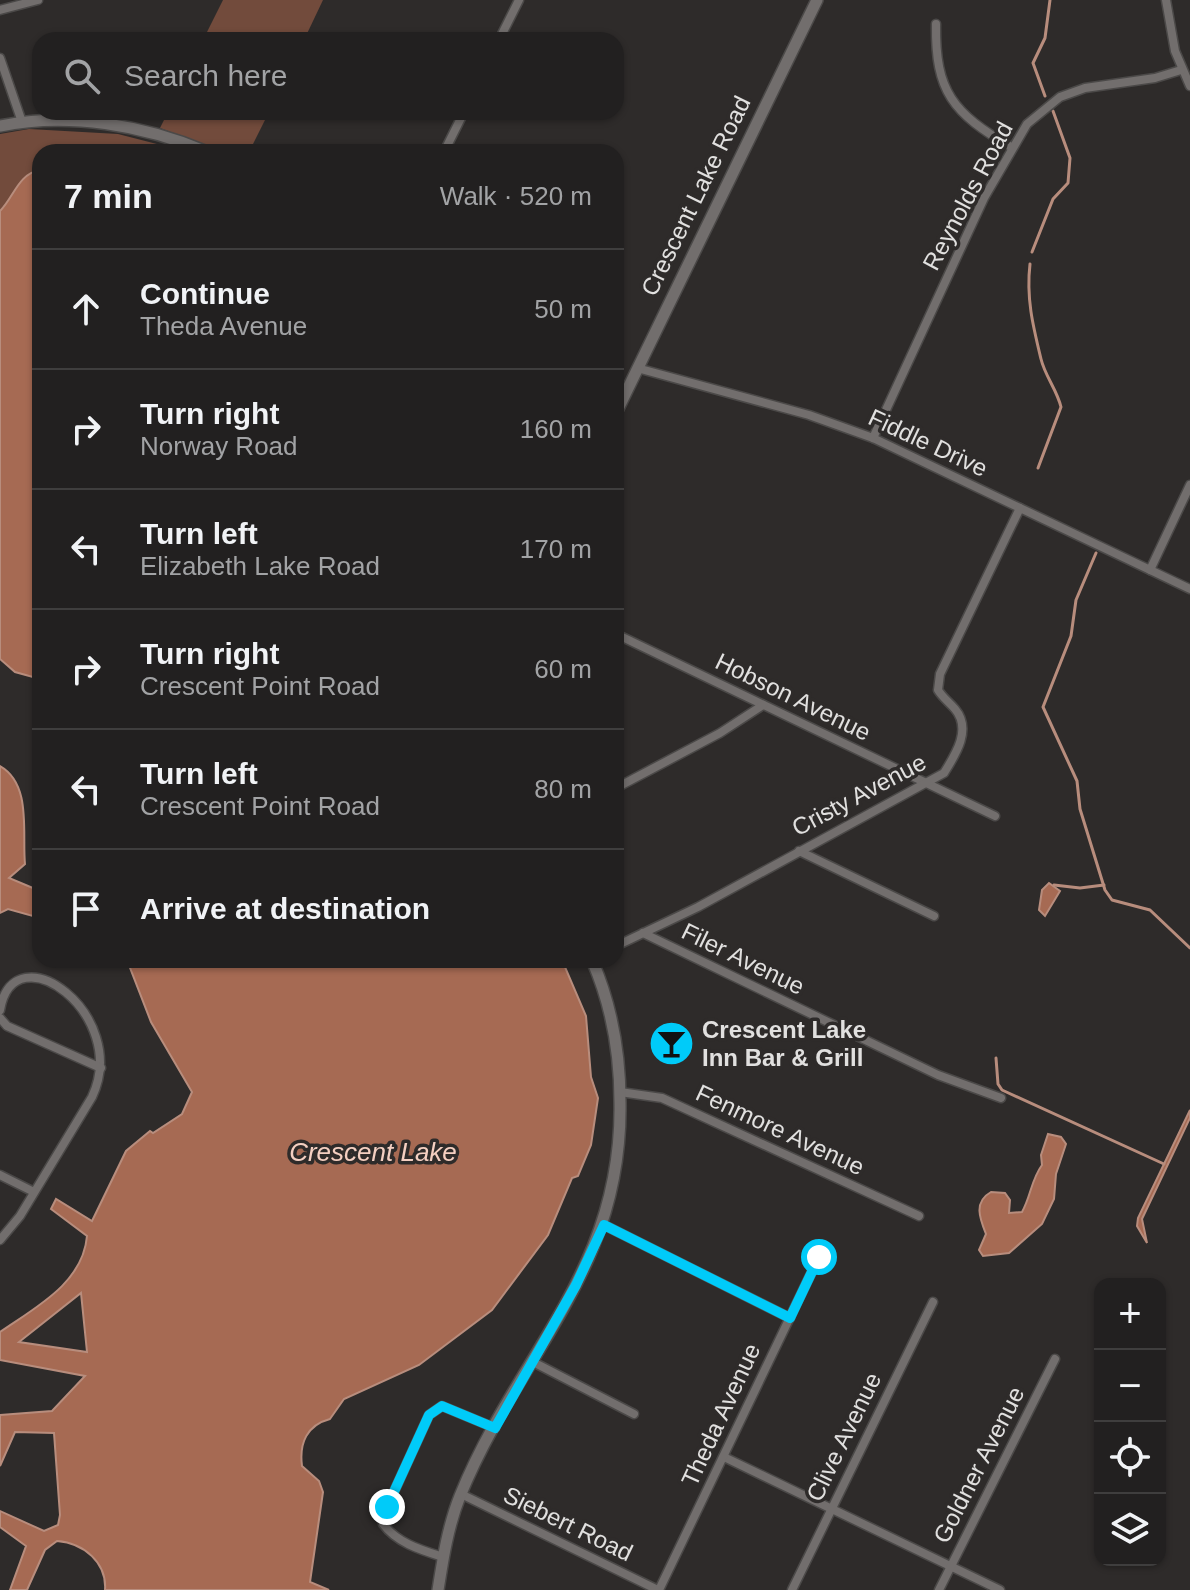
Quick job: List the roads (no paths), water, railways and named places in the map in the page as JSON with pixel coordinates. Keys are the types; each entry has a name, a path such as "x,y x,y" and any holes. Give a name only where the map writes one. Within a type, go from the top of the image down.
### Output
{"street":[{"path":"0,10 38,0"},
{"path":"503,32 519,0"},
{"name":"Crescent Lake Road","path":"624,396 817,0"},
{"path":"1166,0 1181,70 1190,86"},
{"path":"936,24 937,67 952,104 971,122 1011,147"},
{"path":"0,58 22,122"},
{"name":"Reynolds Road","path":"873,438 1011,147 1027,124 1060,97 1085,88 1181,70"},
{"path":"448,144 460,120"},
{"path":"0,126 66,121 119,126 185,144"},
{"name":"Fiddle Drive","path":"637,368 809,415 873,438 1190,589"},
{"path":"1150,570 1190,485"},
{"name":"Cristy Avenue","path":"624,942 944,773 961,741 963,724 957,710 938,690 940,674 1020,508"},
{"name":"Hobson Avenue","path":"624,638 995,816"},
{"path":"624,784 720,733 763,705"},
{"path":"799,851 934,916"},
{"name":"Filer Avenue","path":"643,933 938,1075 1001,1098"},
{"path":"438,1590 443,1557 461,1494 576,1285 604,1225 617,1163 620,1092 612,1022 595,968"},
{"path":"0,1240 20,1216 92,1097 101,1068 102,1052 93,1024 79,1005 61,990 25,975 15,979 1,1005"},
{"path":"0,1018 7,1026 101,1068"},
{"name":"Fenmore Avenue","path":"620,1092 662,1098 919,1216"},
{"path":"0,1175 34,1192"},
{"path":"604,1225 790,1318"},
{"name":"Theda Avenue","path":"658,1590 819,1257"},
{"name":"Clive Avenue","path":"792,1590 933,1302"},
{"name":"Goldner Avenue","path":"939,1590 1055,1359"},
{"path":"533,1362 634,1414"},
{"path":"443,1557 417,1549 389,1532 383,1524 387,1507 429,1415 442,1406 454,1408 495,1428"},
{"path":"724,1457 1000,1590"},
{"name":"Siebert Road","path":"461,1494 658,1590"}],"water":[{"path":"32,173 32,677 15,672 0,659 0,211 26,176"},
{"path":"0,766 17,785 23,810 25,864 9,878 32,888 32,916 8,909 0,913"},
{"path":"1049,883 1060,891 1045,916 1039,910 1042,890"},
{"name":"Crescent Lake","path":"130,968 565,968 586,1016 591,1077 598,1098 591,1145 578,1176 572,1178 548,1235 492,1310 419,1365 344,1399 330,1419 310,1430 306,1436 302,1466 319,1481 323,1492 310,1582 329,1590 105,1590 102,1571 92,1556 76,1546 57,1541 45,1550 27,1590 10,1590 26,1546 0,1527 0,1511 44,1531 58,1525 60,1515 54,1433 15,1432 0,1466 0,1415 52,1411 85,1376 0,1360 0,1332 56,1292 77,1267 84,1253 87,1236 51,1209 56,1199 92,1221 126,1151 150,1131 153,1133 182,1114 192,1092 151,1022","holes":["81,1293 87,1352 19,1342"]},
{"path":"1190,1110 1190,1118 1142,1219 1147,1243 1137,1226 1138,1218"},
{"path":"1048,1134 1061,1137 1066,1144 1056,1174 1054,1199 1042,1224 1009,1253 983,1256 979,1250 986,1234 980,1217 982,1201 991,1192 1005,1193 1010,1200 1009,1213 1022,1212 1042,1165 1041,1155"}],"waterway":[{"path":"1045,96 1033,63 1045,38 1050,0"},
{"path":"1032,252 1053,199 1068,183 1070,158 1053,111"},
{"path":"1030,264 1030,300 1035,335 1043,365 1061,407 1038,468"},
{"path":"1096,553 1076,600 1071,636 1043,707 1077,781 1080,809 1105,890 1112,900 1150,910 1190,948"},
{"path":"1054,885 1080,888 1104,885"},
{"path":"996,1058 998,1084 1002,1090 1164,1164"}],"place":[{"name":"Crescent Lake Inn Bar & Grill","path":"671,1044"}]}
